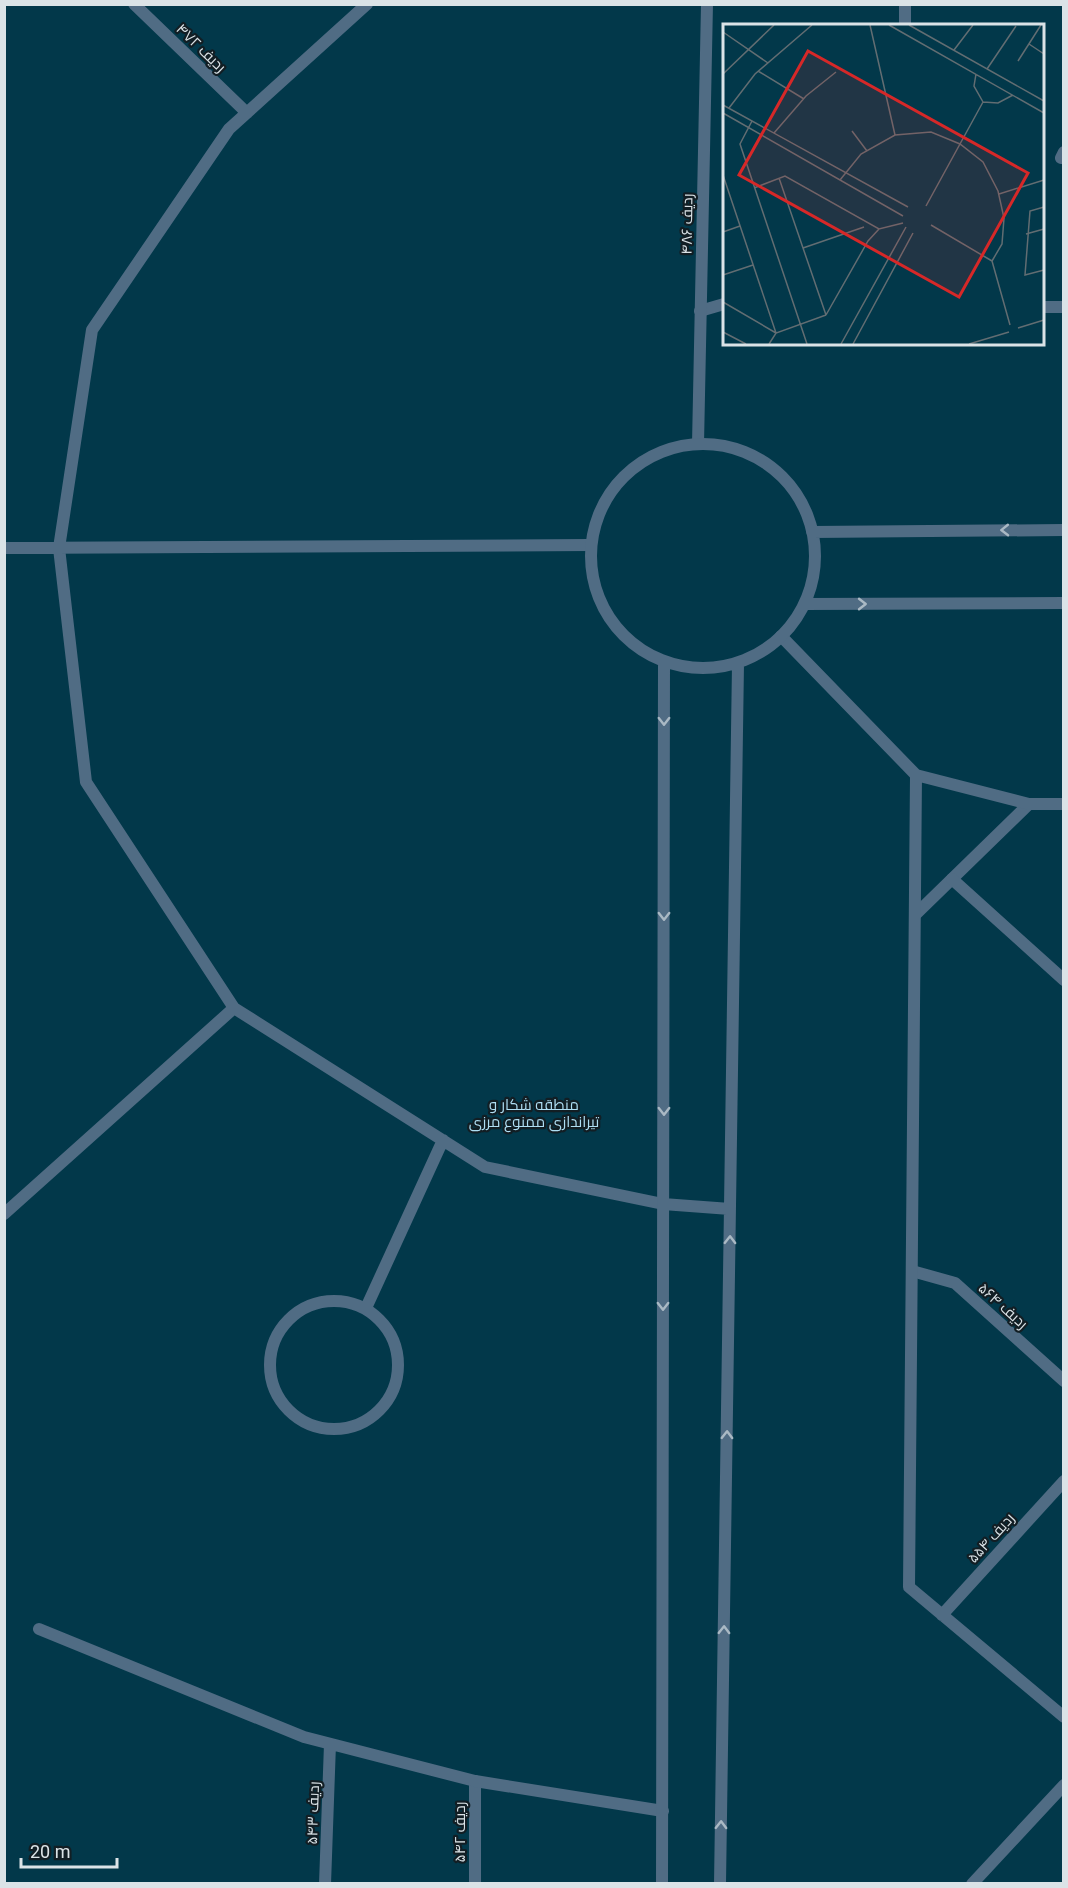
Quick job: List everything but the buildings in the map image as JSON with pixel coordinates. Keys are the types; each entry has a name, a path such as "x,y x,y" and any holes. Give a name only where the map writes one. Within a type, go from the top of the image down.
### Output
{"street":[{"name":"ردیف ۴۷۲","path":"134,4 247,113"},
{"path":"367,4 229,129 92,330 60,548 86,782 234,1008 485,1167 663,1204 730,1209"},
{"name":"ردیف ۴۸۶","path":"698,444 707,4"},
{"path":"905,4 905,24"},
{"path":"700,311 723,304"},
{"path":"1044,307 1064,307"},
{"path":"684,445 720,445 755,456 785,478 806,510 812,532 815,546 812,584 797,619 772,646 738,664 701,669 664,663 632,644 608,616 593,582 590,545 600,510 620,479 649,456 684,445"},
{"path":"812,532 1064,530"},
{"path":"4,548 590,545"},
{"path":"804,604 1064,603"},
{"path":"781,636 916,775 1029,804 1064,804"},
{"path":"662,1884 664,663"},
{"path":"720,1884 738,664"},
{"path":"916,775 909,1587 1064,1717"},
{"path":"915,915 1029,804"},
{"path":"952,879 1064,980"},
{"path":"4,1214 234,1008"},
{"path":"366,1308 443,1140"},
{"name":"ردیف ۵۶۴","path":"912,1272 954,1283 1064,1382"},
{"path":"324,1300 345,1301 366,1308 383,1322 394,1341 399,1362 396,1383 386,1402 371,1418 352,1427 330,1429 309,1424 291,1413 278,1397 271,1377 270,1356 276,1336 288,1319 304,1307 324,1300"},
{"name":"ردیف ۵۵۴","path":"942,1615 1064,1480"},
{"path":"39,1629 304,1737 475,1781 663,1811"},
{"name":"ردیف ۵۴۳","path":"325,1884 330,1744"},
{"name":"ردیف ۵۴۲","path":"475,1781 475,1884"},
{"path":"972,1884 1064,1785"}],"green space":[{"name":"منطقه شکار و تیراندازی ممنوع مرزی","path":"5,5 1063,5 1063,1883 5,1883"}]}
